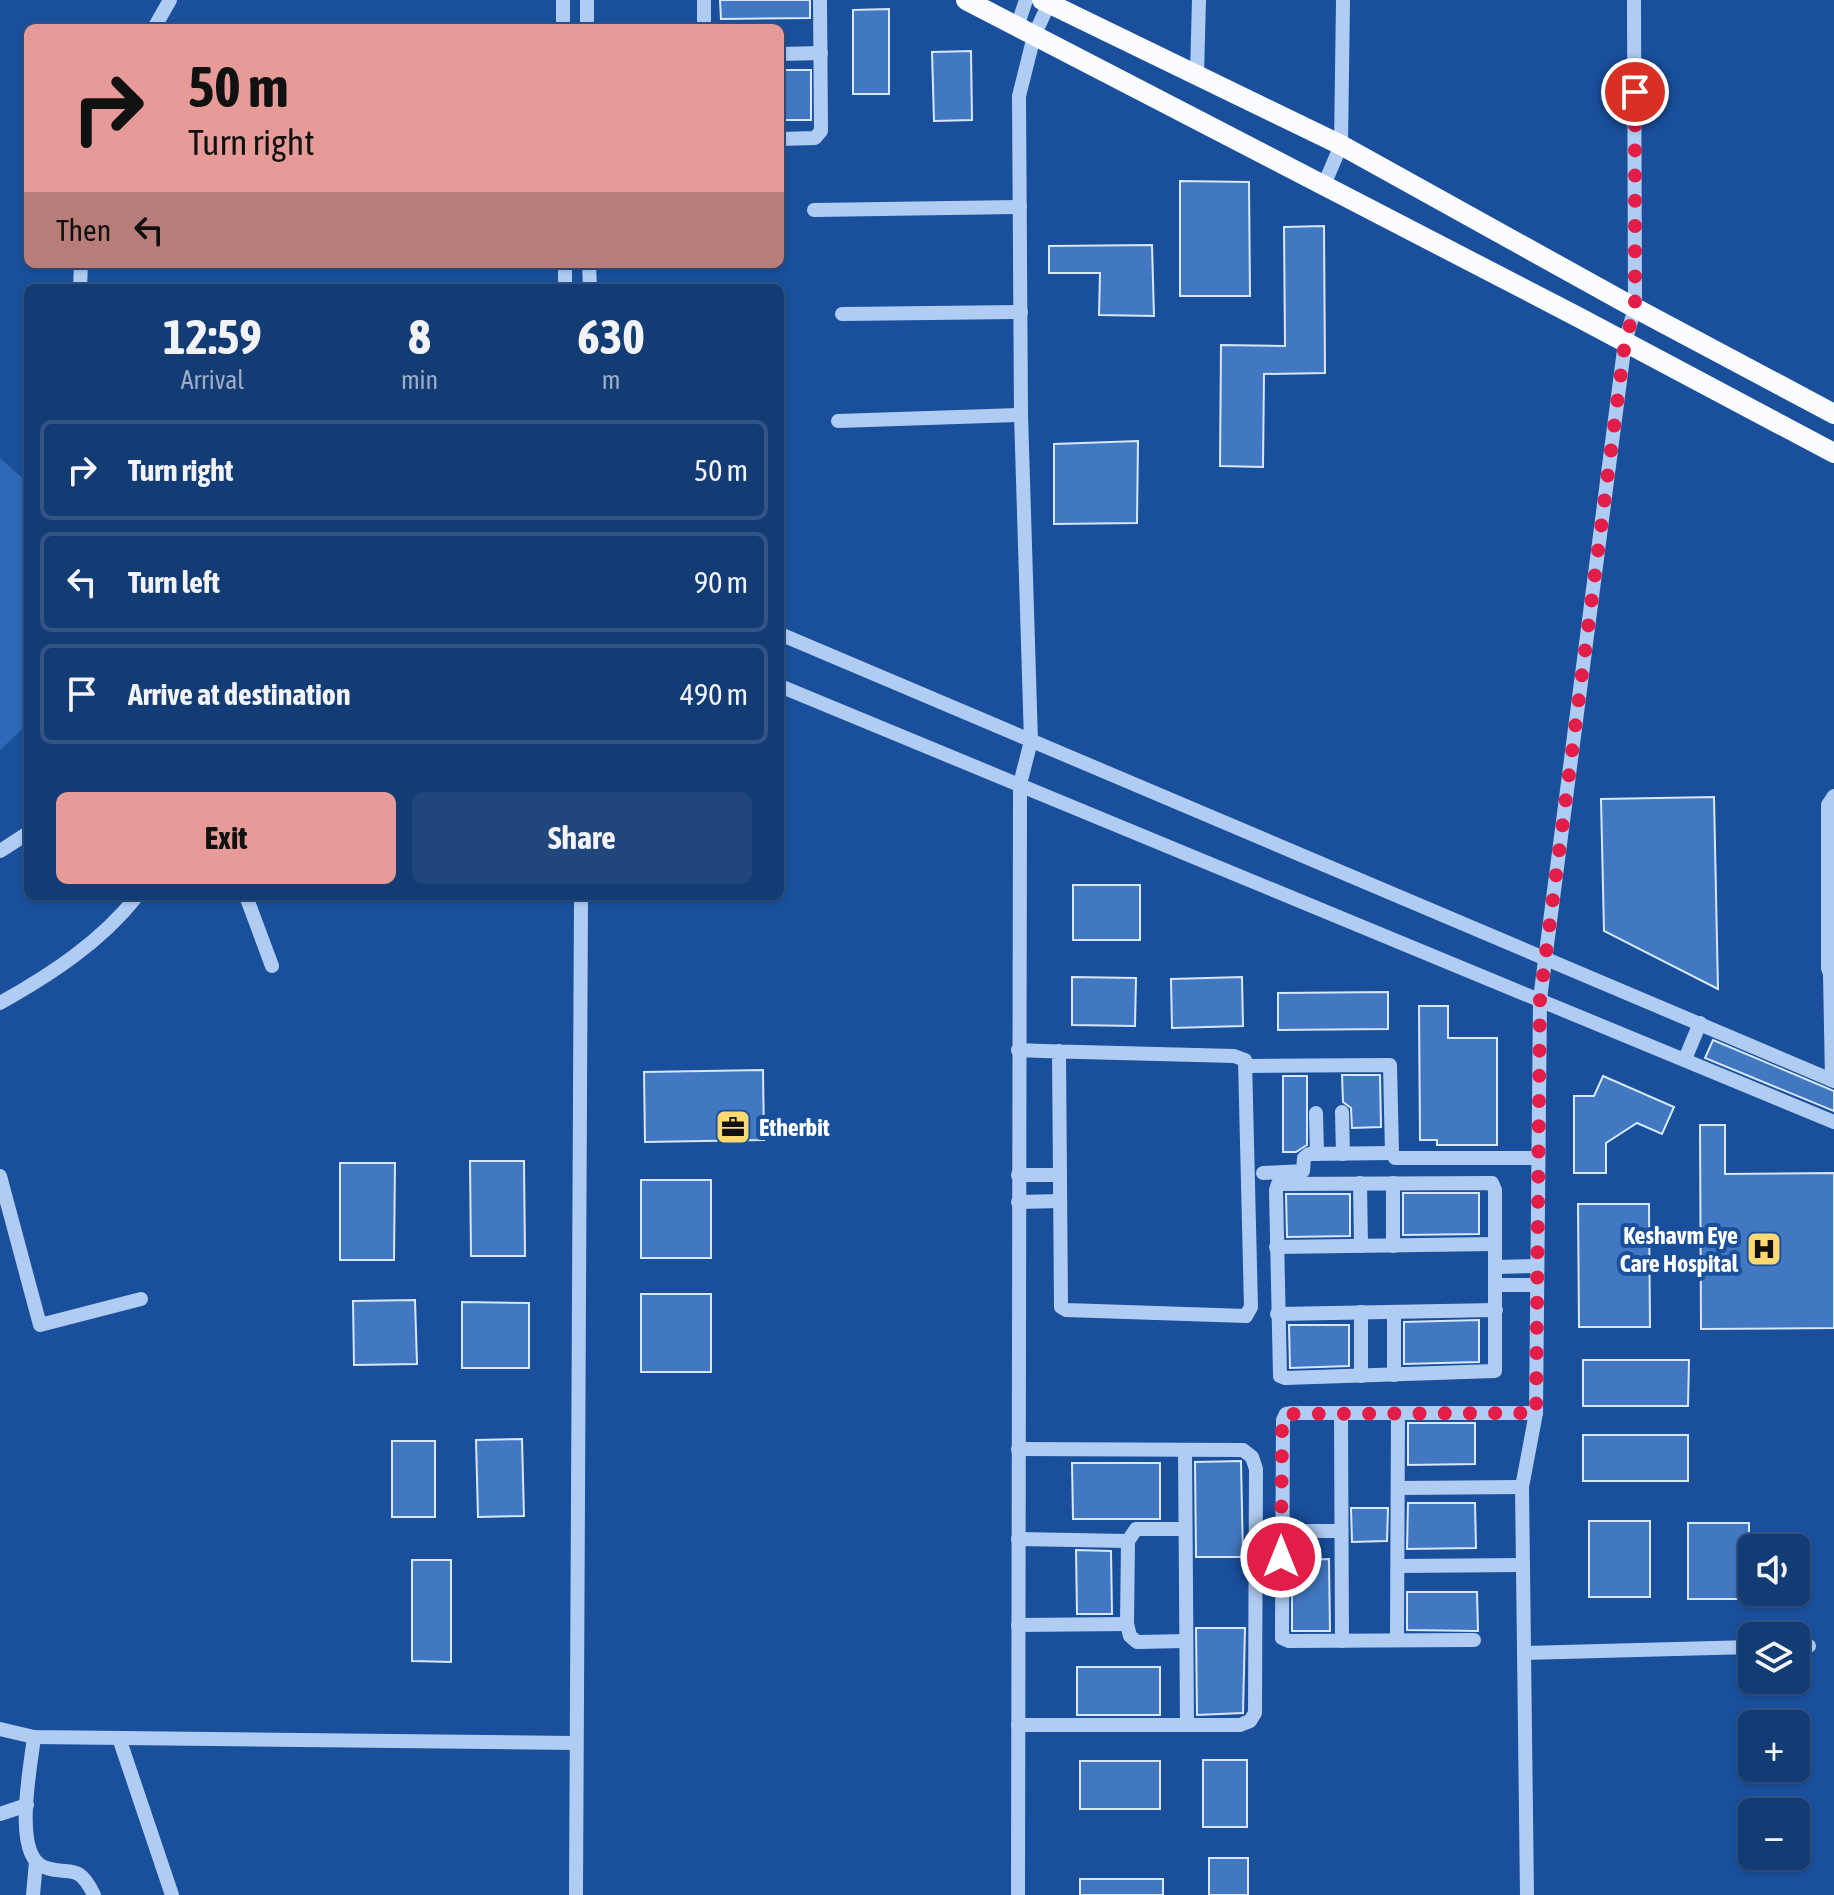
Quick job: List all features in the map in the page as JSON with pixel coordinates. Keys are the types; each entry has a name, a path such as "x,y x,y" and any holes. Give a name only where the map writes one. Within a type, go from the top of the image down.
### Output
{"main road":[{"path":"966,0 1834,453"},
{"path":"1046,2 1341,145 1834,414"}],"street":[{"path":"156,24 170,0"},
{"path":"563,0 563,24"},
{"path":"587,0 587,24"},
{"path":"704,0 704,24"},
{"path":"784,139 815,138 820,135 820,0"},
{"path":"1018,1895 1020,784 1031,741 1021,415 1019,96 1026,0"},
{"path":"1197,74 1199,0"},
{"path":"1324,185 1341,145 1343,0"},
{"path":"1527,1895 1522,1487 1536,1413 1540,999 1625,342 1635,308 1634,0"},
{"path":"1025,31 1046,2"},
{"path":"784,54 821,53"},
{"path":"814,210 1020,207"},
{"path":"842,314 1021,312"},
{"path":"838,421 1021,415"},
{"path":"784,636 1833,1080 1828,805 1834,796"},
{"path":"784,688 1834,1122"},
{"path":"0,851 24,836"},
{"path":"0,1003 36,983 100,936 133,900"},
{"path":"247,900 272,966"},
{"path":"576,1895 581,900"},
{"path":"1685,1059 1700,1023"},
{"path":"1018,1050 1059,1051 1234,1056 1242,1057 1246,1066 1251,1307 1246,1316 1063,1309 1060,1305 1059,1051"},
{"path":"1246,1066 1390,1065 1392,1153 1398,1160 1537,1158"},
{"path":"1342,1112 1343,1154"},
{"path":"1316,1113 1317,1154"},
{"path":"1263,1173 1303,1171 1307,1155 1392,1153"},
{"path":"1018,1175 1060,1175"},
{"path":"0,1176 40,1325 141,1299"},
{"path":"1360,1183 1361,1246"},
{"path":"1393,1183 1393,1246"},
{"path":"1393,1183 1492,1183 1495,1190 1496,1367 1492,1372 1280,1376 1276,1247 1278,1184 1393,1183"},
{"path":"1018,1202 1060,1201"},
{"path":"1276,1247 1495,1244"},
{"path":"1495,1267 1536,1266"},
{"path":"1495,1285 1536,1285"},
{"path":"1277,1314 1496,1310"},
{"path":"1361,1312 1361,1376"},
{"path":"1394,1312 1394,1375"},
{"path":"1341,1413 1342,1641"},
{"path":"1397,1640 1398,1413"},
{"path":"1474,1640 1289,1641 1282,1637 1282,1426 1286,1414 1536,1413"},
{"path":"1018,1449 1243,1450 1252,1457 1256,1469 1255,1713 1250,1721 1240,1725 1018,1725"},
{"path":"1185,1450 1187,1725"},
{"path":"1398,1488 1522,1487"},
{"path":"1185,1529 1136,1529 1128,1541 1127,1624 1130,1636 1137,1642 1186,1641"},
{"path":"1282,1531 1341,1531"},
{"path":"1018,1539 1128,1541"},
{"path":"1398,1566 1523,1565"},
{"path":"1018,1625 1127,1624"},
{"path":"1524,1653 1738,1647"},
{"path":"0,1729 34,1737 575,1743"},
{"path":"33,1895 36,1862 26,1832 34,1737"},
{"path":"119,1738 172,1895"},
{"path":"0,1814 27,1805"},
{"path":"36,1862 80,1875 94,1895"}],"shaded area":[{"path":"0,458 24,479 24,728 0,750"}],"building":[{"path":"720,0 810,0 810,18 721,19"},
{"path":"889,9 889,94 853,94 853,10"},
{"path":"971,51 972,120 934,121 932,52"},
{"path":"784,70 811,70 811,120 784,120"},
{"path":"1180,181 1249,182 1250,296 1180,296"},
{"path":"1324,226 1325,373 1264,374 1263,467 1220,466 1221,345 1285,346 1284,227"},
{"path":"1152,245 1154,316 1099,315 1100,273 1049,273 1049,246"},
{"path":"1138,441 1137,523 1054,524 1054,444"},
{"path":"1714,797 1718,989 1604,931 1601,799"},
{"path":"1073,885 1140,885 1140,940 1073,940"},
{"path":"1072,977 1136,978 1135,1026 1072,1025"},
{"path":"1242,977 1243,1026 1172,1028 1171,979"},
{"path":"1388,992 1388,1029 1278,1030 1278,993"},
{"path":"1419,1006 1448,1006 1448,1038 1497,1038 1497,1145 1437,1145 1437,1140 1420,1140"},
{"path":"1713,1040 1834,1091 1834,1111 1705,1058"},
{"path":"763,1070 764,1140 645,1142 644,1072"},
{"path":"1342,1075 1380,1075 1381,1127 1352,1128 1351,1108 1343,1102"},
{"path":"1283,1076 1307,1076 1307,1145 1296,1152 1283,1152"},
{"path":"1603,1076 1674,1107 1662,1134 1637,1123 1606,1143 1606,1173 1574,1173 1574,1096 1594,1096"},
{"path":"1700,1125 1725,1125 1725,1174 1834,1173 1834,1328 1701,1329"},
{"path":"470,1161 524,1161 525,1256 471,1256"},
{"path":"340,1163 395,1163 394,1260 340,1260"},
{"path":"641,1180 711,1180 711,1258 641,1258"},
{"path":"1403,1193 1479,1193 1479,1234 1403,1235"},
{"path":"1286,1194 1350,1194 1350,1236 1287,1237"},
{"path":"1578,1204 1649,1204 1650,1327 1579,1327"},
{"path":"641,1294 711,1294 711,1372 641,1372"},
{"path":"415,1300 417,1364 354,1365 353,1301"},
{"path":"462,1302 529,1303 529,1368 462,1368"},
{"path":"1479,1320 1479,1362 1404,1364 1404,1322"},
{"path":"1289,1325 1349,1325 1349,1366 1290,1368"},
{"path":"1583,1360 1689,1360 1688,1406 1583,1406"},
{"path":"1408,1423 1475,1423 1475,1464 1408,1465"},
{"path":"1583,1435 1688,1435 1688,1481 1583,1481"},
{"path":"522,1439 524,1516 478,1517 476,1440"},
{"path":"392,1441 435,1441 435,1517 392,1517"},
{"path":"1241,1461 1243,1557 1196,1557 1195,1462"},
{"path":"1072,1463 1160,1463 1160,1519 1073,1519"},
{"path":"1408,1503 1475,1503 1476,1548 1407,1549"},
{"path":"1351,1508 1388,1508 1387,1541 1352,1542"},
{"path":"1589,1521 1650,1521 1650,1597 1589,1597"},
{"path":"1688,1523 1749,1523 1749,1534 1738,1534 1738,1599 1688,1599"},
{"path":"1076,1550 1111,1551 1112,1614 1077,1614"},
{"path":"1329,1559 1330,1631 1292,1631 1292,1560"},
{"path":"412,1560 451,1560 451,1662 412,1661"},
{"path":"1407,1592 1477,1592 1478,1631 1407,1630"},
{"path":"1196,1628 1245,1628 1243,1713 1197,1715"},
{"path":"1077,1667 1160,1667 1160,1715 1077,1715"},
{"path":"1203,1760 1247,1760 1247,1827 1203,1827"},
{"path":"1080,1761 1160,1761 1160,1809 1080,1809"},
{"path":"1209,1858 1248,1858 1248,1895 1209,1895"},
{"path":"1080,1879 1163,1879 1163,1895 1080,1895"}],"place":[{"name":"Etherbit","path":"733,1127"},
{"name":"Keshavm Eye Care Hospital","path":"1764,1249"}],"route":[{"path":"1281,1557 1282,1426 1286,1414 1536,1413 1540,999 1625,342 1635,308 1635,92"}]}
